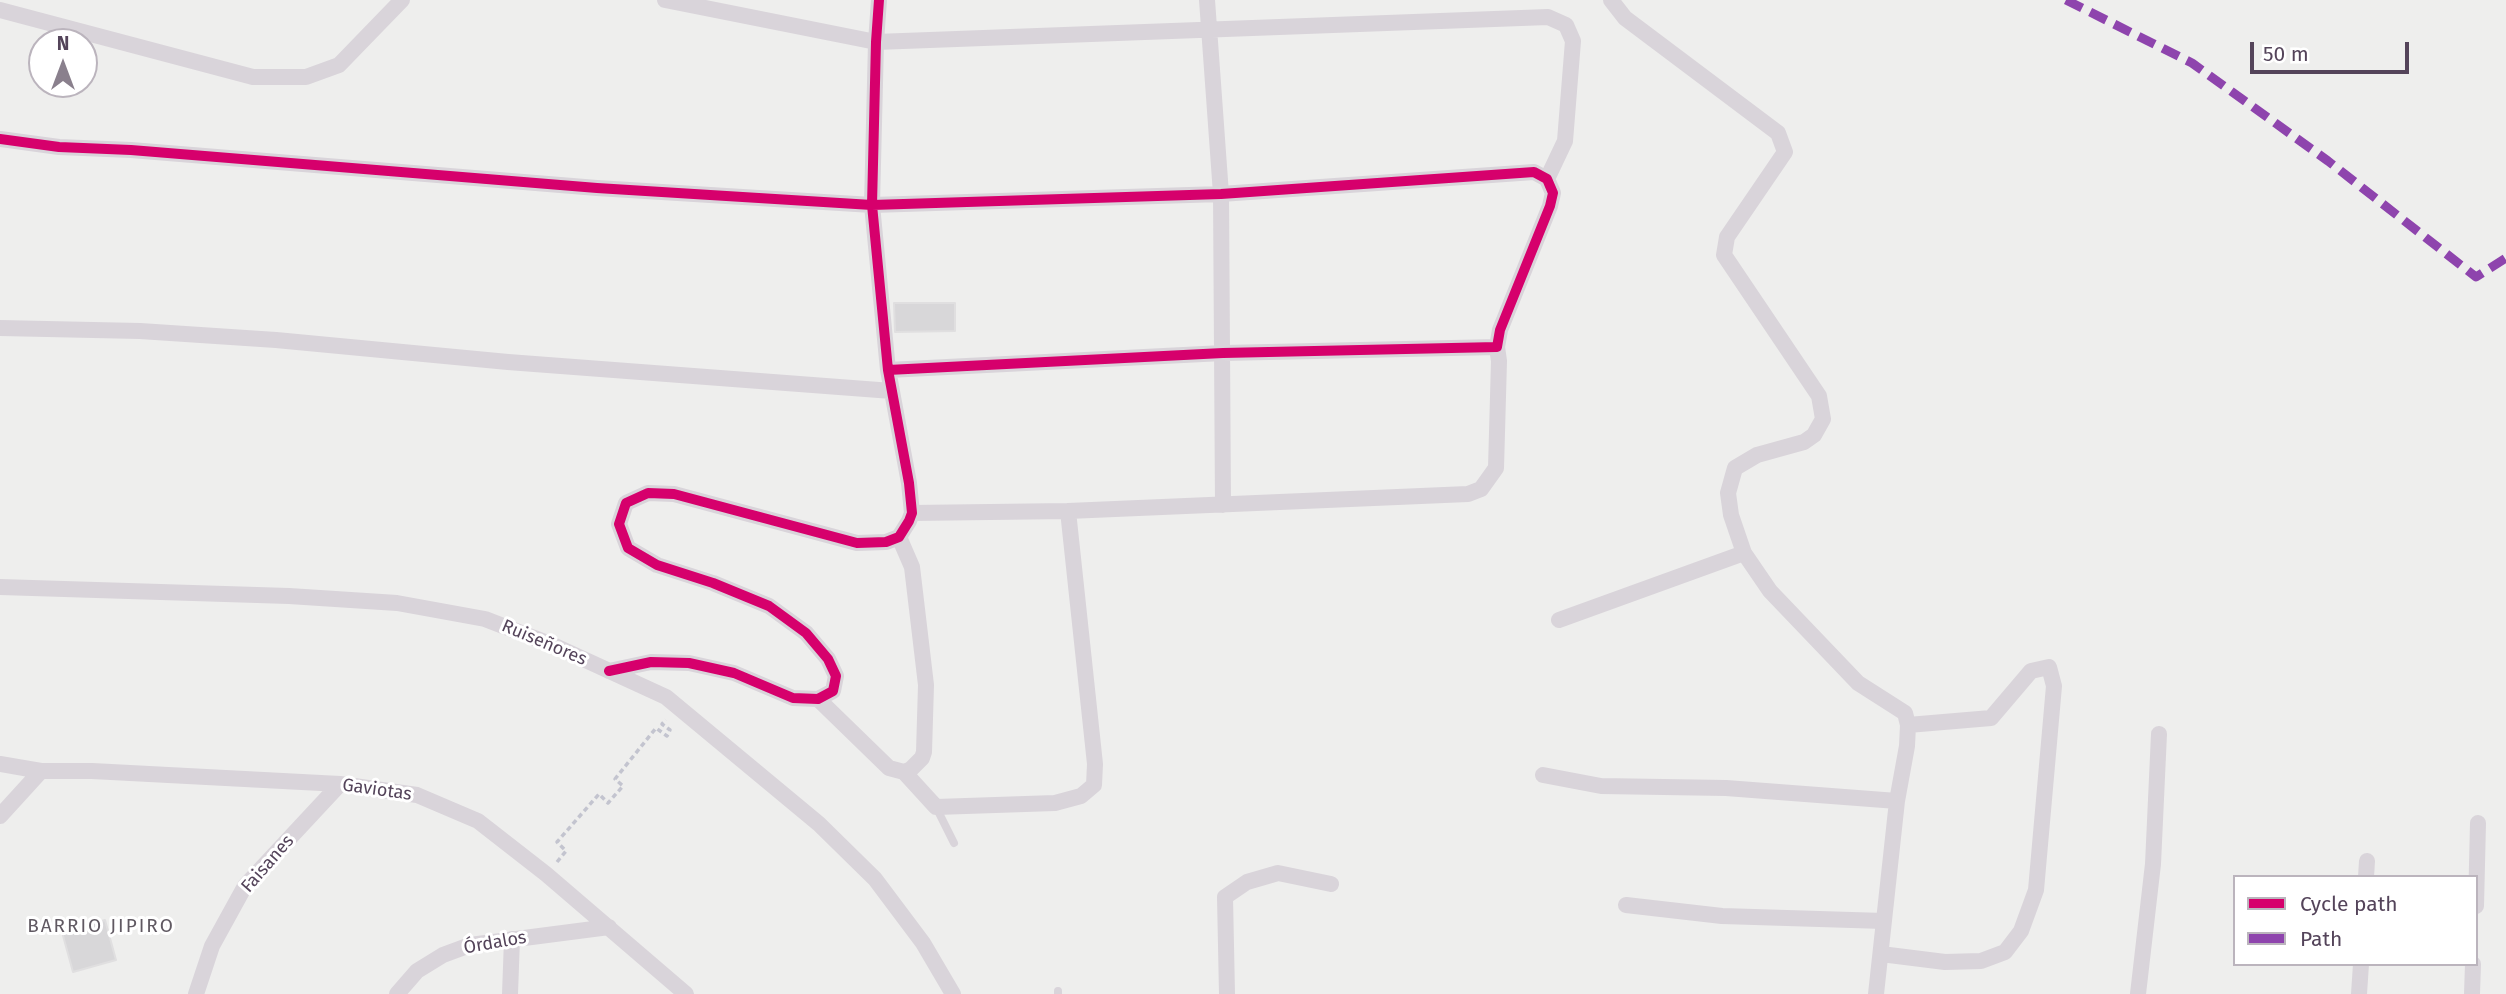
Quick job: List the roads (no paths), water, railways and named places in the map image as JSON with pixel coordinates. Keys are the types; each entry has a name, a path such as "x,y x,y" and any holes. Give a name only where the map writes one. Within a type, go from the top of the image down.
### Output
{"street":[{"path":"0,10 253,77 306,77 339,65 402,0"},
{"path":"665,0 876,42 1548,17 1566,25 1573,41 1565,141 1547,179"},
{"path":"609,671 651,662 689,663 734,673 793,698 818,699 833,691 836,676 828,659 806,633 769,606 713,583 657,565 628,548 619,524 626,503 648,493 674,494 857,543 886,542 899,537 912,513 888,370 872,205 879,0"},
{"path":"1207,0 1221,194 1223,505"},
{"path":"1611,0 1625,18 1778,133 1785,152 1727,237 1724,256 1819,396 1823,419 1814,435 1804,442 1757,455 1735,468 1728,493 1731,516 1744,553 1770,591 1857,683 1905,713 1908,725 1907,746 1897,801 1876,994"},
{"path":"0,139 59,147 131,150 597,188 872,205 1221,194 1534,172 1547,179 1553,192 1550,206 1500,330 1497,346 1499,361 1496,468 1481,489 1468,494 1223,505 912,513"},
{"path":"0,328 140,331 276,340 481,360 891,391"},
{"path":"888,370 1223,353 1497,346"},
{"path":"904,772 936,807 1055,803 1081,796 1094,785 1095,764 1068,511"},
{"path":"818,699 884,764 904,772 918,764 924,751 926,685 912,567 899,537"},
{"path":"1559,620 1744,553"},
{"name":"Ruiseñores","path":"0,587 289,596 397,603 485,619 555,646 666,697 819,824 875,879 923,943 953,994"},
{"path":"1881,954 1945,962 1981,961 2005,952 2021,931 2036,890 2054,686 2049,667 2031,671 1991,718 1908,725"},
{"path":"2138,994 2153,864 2159,734"},
{"name":"Gaviotas","path":"0,764 41,771 92,771 340,784 417,795 478,821 546,874 686,994"},
{"path":"0,816 41,771"},
{"path":"1544,775 1601,786 1726,788 1897,801"},
{"name":"Faisanes","path":"196,994 212,946 245,886 340,784"},
{"path":"2477,875 2478,823"},
{"path":"1227,994 1225,897 1247,882 1278,873 1331,884"},
{"path":"1626,905 1722,916 1884,921"},
{"name":"Órdalos","path":"397,994 417,971 470,945 609,927"},
{"path":"510,994 512,939"},
{"path":"2359,994 2361,966"},
{"path":"2472,994 2473,966"}],"lane":[{"path":"936,807 954,843"}],"district":[{"name":"BARRIO JIPIRO","path":"101,927"}]}
